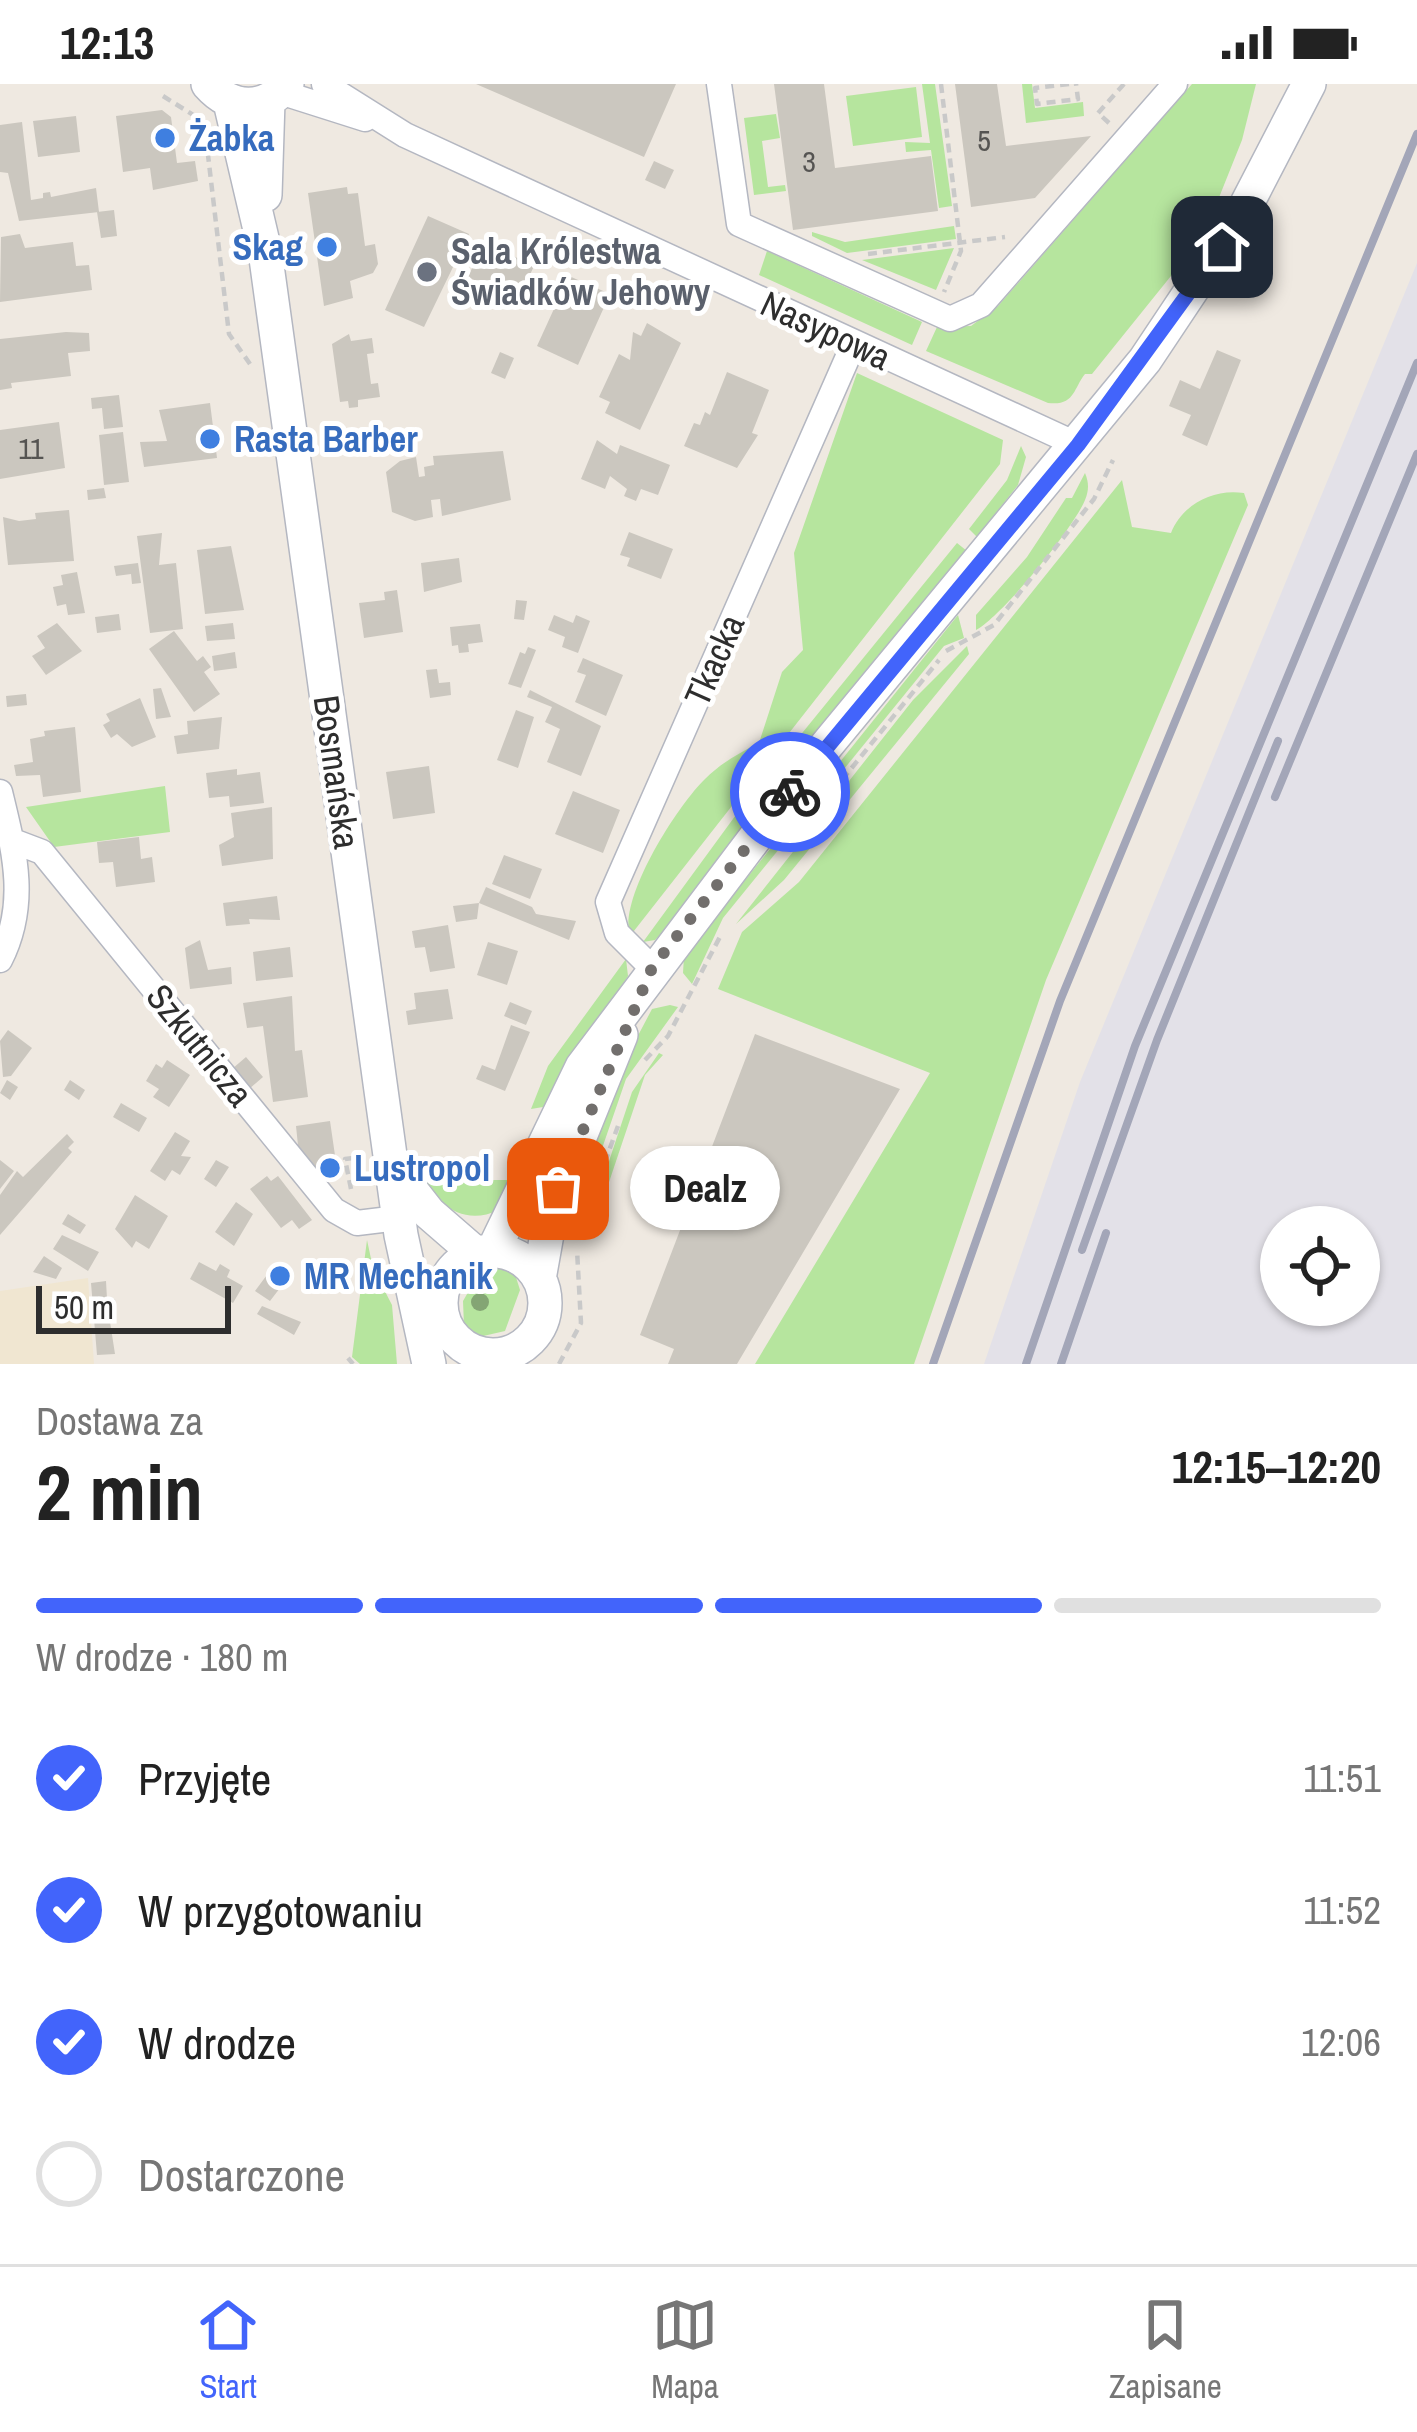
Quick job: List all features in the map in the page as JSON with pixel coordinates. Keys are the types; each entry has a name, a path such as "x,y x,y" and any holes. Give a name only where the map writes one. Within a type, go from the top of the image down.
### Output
{"street":[{"name":"Nasypowa","path":"324,84 379,122"},
{"path":"719,84 739,224 950,320 981,305 1175,84"},
{"path":"652,968 552,1206 535,1332 515,1351 489,1361 448,1350 443,1310 447,1280 484,1251 582,1066 652,968 807,769 1078,445 1206,274 1309,84"},
{"name":"Nasypowa","path":"278,92 379,122 1078,445"},
{"path":"219,93 278,92"},
{"name":"Bosmańska","path":"265,251 278,92"},
{"name":"Bosmańska","path":"219,93 265,251 376,1160 397,1210 447,1280"},
{"name":"Tkacka","path":"652,968 617,933 608,902 854,343"},
{"path":"0,792 13,841 17,898 0,960"},
{"name":"Szkutnicza","path":"13,841 42,853 334,1210 357,1223 397,1210"},
{"path":"376,1160 429,1213 484,1251 530,1266 539,1280"},
{"path":"397,1210 429,1364"}],"path":[{"path":"934,314 961,243 940,84"},
{"path":"1073,84 1078,99 1037,104 1035,88 1073,84"},
{"path":"1115,131 1098,112 1124,84"},
{"path":"164,96 205,124 229,334 240,351"},
{"path":"903,250 1024,235"},
{"path":"783,853 946,650 994,626 1094,499 1114,460"},
{"path":"640,1064 668,1036 724,929"},
{"path":"559,1364 581,1323 576,1265 580,1229 619,1124"},
{"path":"355,1206 345,1159 376,1160"}],"shaded area":[{"path":"1417,263 1417,1364 984,1364 1080,1082"},
{"path":"88,1278 94,1364 0,1364 0,1291"}],"green space":[{"path":"922,84 935,84 952,206 939,208 931,150 906,152 905,142 930,143"},
{"path":"1022,84 1032,84 1035,108 1083,102 1084,116 1026,123"},
{"path":"1192,84 1256,84 1242,140 1204,235 1072,395 1063,402 1048,403 926,351 937,327 971,326 998,306"},
{"path":"916,87 922,137 853,146 846,96"},
{"path":"776,114 780,138 762,141 768,187 785,185 786,191 754,195 744,118"},
{"path":"954,226 956,239 847,253 812,236 812,232 845,242"},
{"path":"954,248 936,290 862,260"},
{"path":"767,251 922,322 912,345 759,275"},
{"path":"857,373 1003,440 1000,464 630,936 633,900 652,854 705,779 759,743 782,672 803,650 794,553"},
{"path":"1021,446 1026,457 1018,485 977,537 969,529 1007,480"},
{"path":"1085,473 1086,496 1067,531 1019,590 976,630 976,615 1027,557"},
{"path":"1122,480 1132,527 1171,533 1191,507 1221,493 1244,493 1248,505 1046,980 914,1364 755,1364 930,1073 718,989 742,932 799,882"},
{"path":"957,543 967,551 666,929 655,940 643,942 741,808"},
{"path":"958,615 964,638 944,646 723,918 692,984 683,973 684,956"},
{"path":"967,646 969,654 784,880 736,924 913,700"},
{"path":"165,786 170,832 54,847 26,807"},
{"path":"626,959 628,976 549,1106 531,1109 548,1066"},
{"path":"678,1007 626,1079 587,1192 571,1185 603,1102 652,1009"},
{"path":"659,1053 663,1055 645,1075 604,1197 597,1197 632,1092"},
{"path":"415,1158 473,1180 515,1180 499,1210 461,1214 423,1183 415,1173"},
{"path":"367,1240 373,1268 392,1305 397,1364 360,1364 352,1357"},
{"path":"497,1265 515,1274 520,1290 505,1331 479,1337 464,1326 463,1301 481,1270"}],"building":[{"path":"476,84 676,84 644,157"},
{"path":"774,84 824,84 835,168 931,156 938,211 793,230"},
{"path":"955,84 997,84 1006,146 1091,136 1035,198 971,207"},
{"path":"162,110 171,117 177,163 195,161 198,181 153,190 150,168 123,172 116,116"},
{"path":"76,116 80,152 38,157 33,121"},
{"path":"22,122 31,200 43,198 43,193 50,192 51,197 96,188 99,212 19,221 8,173 0,172 0,125"},
{"path":"654,161 674,170 665,189 645,180"},
{"path":"347,187 348,194 358,193 365,246 375,244 378,264 373,273 350,281 353,298 324,306 308,193"},
{"path":"114,210 117,236 101,238 97,212"},
{"name":"Sala Królestwa Świadków Jehowy","path":"428,216 469,234 424,327 385,310"},
{"path":"20,234 25,248 73,242 76,266 89,265 92,290 0,302 1,237"},
{"path":"484,242 534,266 518,301 468,277"},
{"path":"569,276 610,294 578,365 537,346"},
{"path":"647,323 681,343 640,430 605,413 610,402 599,397 619,354 630,360 633,332 641,336"},
{"path":"89,333 90,351 68,353 71,376 11,383 12,388 0,390 0,339"},
{"path":"349,334 351,341 372,338 374,353 367,354 371,384 378,383 380,397 358,400 358,407 349,408 348,401 340,402 332,344"},
{"path":"1217,350 1241,360 1207,446 1182,435 1191,415 1169,406 1180,380 1200,389"},
{"path":"500,352 514,358 505,379 491,373"},
{"path":"727,372 769,390 752,433 758,435 737,468 684,446 694,423 700,425 705,412 710,415"},
{"path":"119,395 123,427 104,429 102,408 92,409 91,398"},
{"path":"210,403 217,458 144,467 140,442 167,441 159,410"},
{"path":"59,422 65,468 0,479 0,430"},
{"path":"123,432 129,482 104,485 99,435"},
{"path":"597,440 617,454 620,445 670,465 658,495 641,489 636,501 624,496 627,489 610,476 605,489 581,479"},
{"path":"503,451 511,500 442,516 440,499 431,500 433,517 415,521 392,512 386,472 400,461 416,457 419,477 425,476 424,467 434,465 433,456"},
{"path":"104,488 106,498 88,500 87,490"},
{"path":"69,510 74,561 8,565 3,517 19,521 36,519 35,513"},
{"path":"629,532 673,549 661,579 627,566 630,558 620,555"},
{"path":"162,533 159,565 176,563 183,629 150,633 137,536"},
{"path":"231,546 244,610 205,614 197,550"},
{"path":"459,558 462,582 424,592 421,563"},
{"path":"138,563 141,583 132,584 131,574 116,576 114,566"},
{"path":"77,572 85,613 68,615 66,604 57,606 53,587 63,585 61,575"},
{"path":"397,590 403,632 364,638 359,603 385,600 384,592"},
{"path":"516,600 527,601 524,620 514,619"},
{"path":"119,614 121,630 97,633 95,617"},
{"path":"554,615 573,623 576,615 590,621 578,653 562,647 565,637 548,630"},
{"path":"57,623 82,651 46,675 32,656 45,648 37,636"},
{"path":"233,623 235,639 207,641 205,626"},
{"path":"480,624 483,642 468,644 469,652 459,653 458,645 452,646 450,627"},
{"path":"174,631 197,661 203,656 211,667 204,672 220,694 194,712 149,649"},
{"path":"528,647 536,650 521,688 508,684 520,652 525,654"},
{"path":"235,652 237,668 214,671 212,656"},
{"path":"583,658 623,675 606,716 575,702 586,675 577,672"},
{"path":"437,669 439,683 450,682 451,695 430,698 426,670"},
{"path":"161,688 171,717 156,719 153,689"},
{"path":"530,690 601,726 581,776 547,762 560,729 545,722 552,707 527,697"},
{"path":"26,694 27,705 7,707 6,696"},
{"path":"140,698 156,737 132,747 117,734 111,738 103,725 110,721 106,714"},
{"path":"516,710 534,717 518,768 497,760"},
{"path":"222,717 219,749 177,754 174,736 188,734 187,721"},
{"path":"75,727 81,792 43,797 40,775 16,776 14,765 33,762 30,739 45,736 44,731"},
{"path":"429,766 435,813 393,819 386,772"},
{"path":"237,769 237,775 260,772 264,803 230,807 229,796 209,798 206,773"},
{"path":"573,791 620,810 603,853 555,834"},
{"path":"272,807 273,859 222,866 219,845 234,837 231,813"},
{"path":"139,837 141,859 152,857 155,882 116,887 113,862 99,863 97,842"},
{"path":"504,855 542,869 530,899 492,884"},
{"path":"486,887 532,907 536,914 576,921 569,940 479,903"},
{"path":"277,896 280,920 249,919 250,924 226,926 223,903"},
{"path":"479,903 477,919 456,922 453,906"},
{"path":"448,925 455,968 430,972 425,947 415,948 412,931"},
{"path":"200,940 208,970 231,967 232,984 190,989 185,948"},
{"path":"488,942 518,951 507,985 477,975"},
{"path":"290,947 293,977 256,981 253,952"},
{"path":"448,989 453,1019 408,1025 406,1011 416,1009 414,993"},
{"path":"292,996 295,1051 302,1050 308,1097 273,1102 263,1026 247,1028 243,1003"},
{"path":"510,1002 532,1011 526,1025 504,1016"},
{"path":"511,1025 530,1032 505,1091 476,1079 482,1065 495,1070"},
{"path":"8,1030 32,1048 11,1076 3,1077 0,1041"},
{"path":"755,1034 900,1089 737,1364 668,1364 674,1349 640,1335"},
{"path":"246,1057 263,1077 249,1089 232,1069"},
{"path":"167,1060 190,1075 169,1107 153,1097 159,1089 146,1081 156,1064 162,1068"},
{"path":"7,1080 18,1087 10,1100 0,1093"},
{"path":"70,1080 85,1090 79,1100 64,1090"},
{"path":"121,1103 147,1118 139,1132 113,1117"},
{"path":"330,1121 338,1176 317,1179 299,1155 296,1126"},
{"path":"175,1132 190,1141 181,1156 191,1157 180,1175 172,1170 165,1181 150,1171"},
{"path":"67,1134 74,1142 68,1148 72,1152 0,1235 0,1195 17,1171 23,1177"},
{"path":"0,1160 14,1171 0,1189"},
{"path":"216,1160 229,1167 216,1187 204,1179"},
{"path":"267,1176 271,1181 278,1176 312,1220 299,1229 292,1220 281,1228 250,1189"},
{"path":"135,1195 168,1216 149,1249 136,1241 132,1248 115,1229"},
{"path":"236,1202 253,1214 234,1246 215,1232"},
{"path":"68,1214 86,1225 80,1234 62,1224"},
{"path":"62,1235 99,1252 88,1271 53,1249"},
{"path":"44,1256 62,1268 56,1279 33,1272"},
{"path":"199,1262 216,1271 220,1264 230,1270 227,1277 243,1286 233,1303 190,1279"},
{"path":"275,1264 290,1275 270,1301 255,1291"},
{"path":"106,1281 107,1299 115,1299 116,1308 108,1309 115,1354 97,1355 91,1283"},
{"path":"262,1306 301,1322 294,1335 257,1314"}],"railway":[{"path":"933,1364 1060,1001 1417,134"},
{"path":"1026,1364 1135,1046 1417,363"},
{"path":"1275,797 1417,454"},
{"path":"1082,1250 1157,1040 1278,741"},
{"path":"1061,1364 1106,1233"}],"way so far":[{"path":"558,1189 652,968 790,792"}],"place":[{"name":"Żabka","path":"165,138"},
{"name":"Skag","path":"327,247"},
{"name":"Sala Królestwa Świadków Jehowy","path":"427,272"},
{"name":"Rasta Barber","path":"210,439"},
{"name":"Lustropol","path":"330,1168"},
{"name":"Dealz","path":"558,1189"},
{"name":"MR Mechanik","path":"280,1276"}],"route":[{"path":"790,792 1078,445 1222,247"}]}
